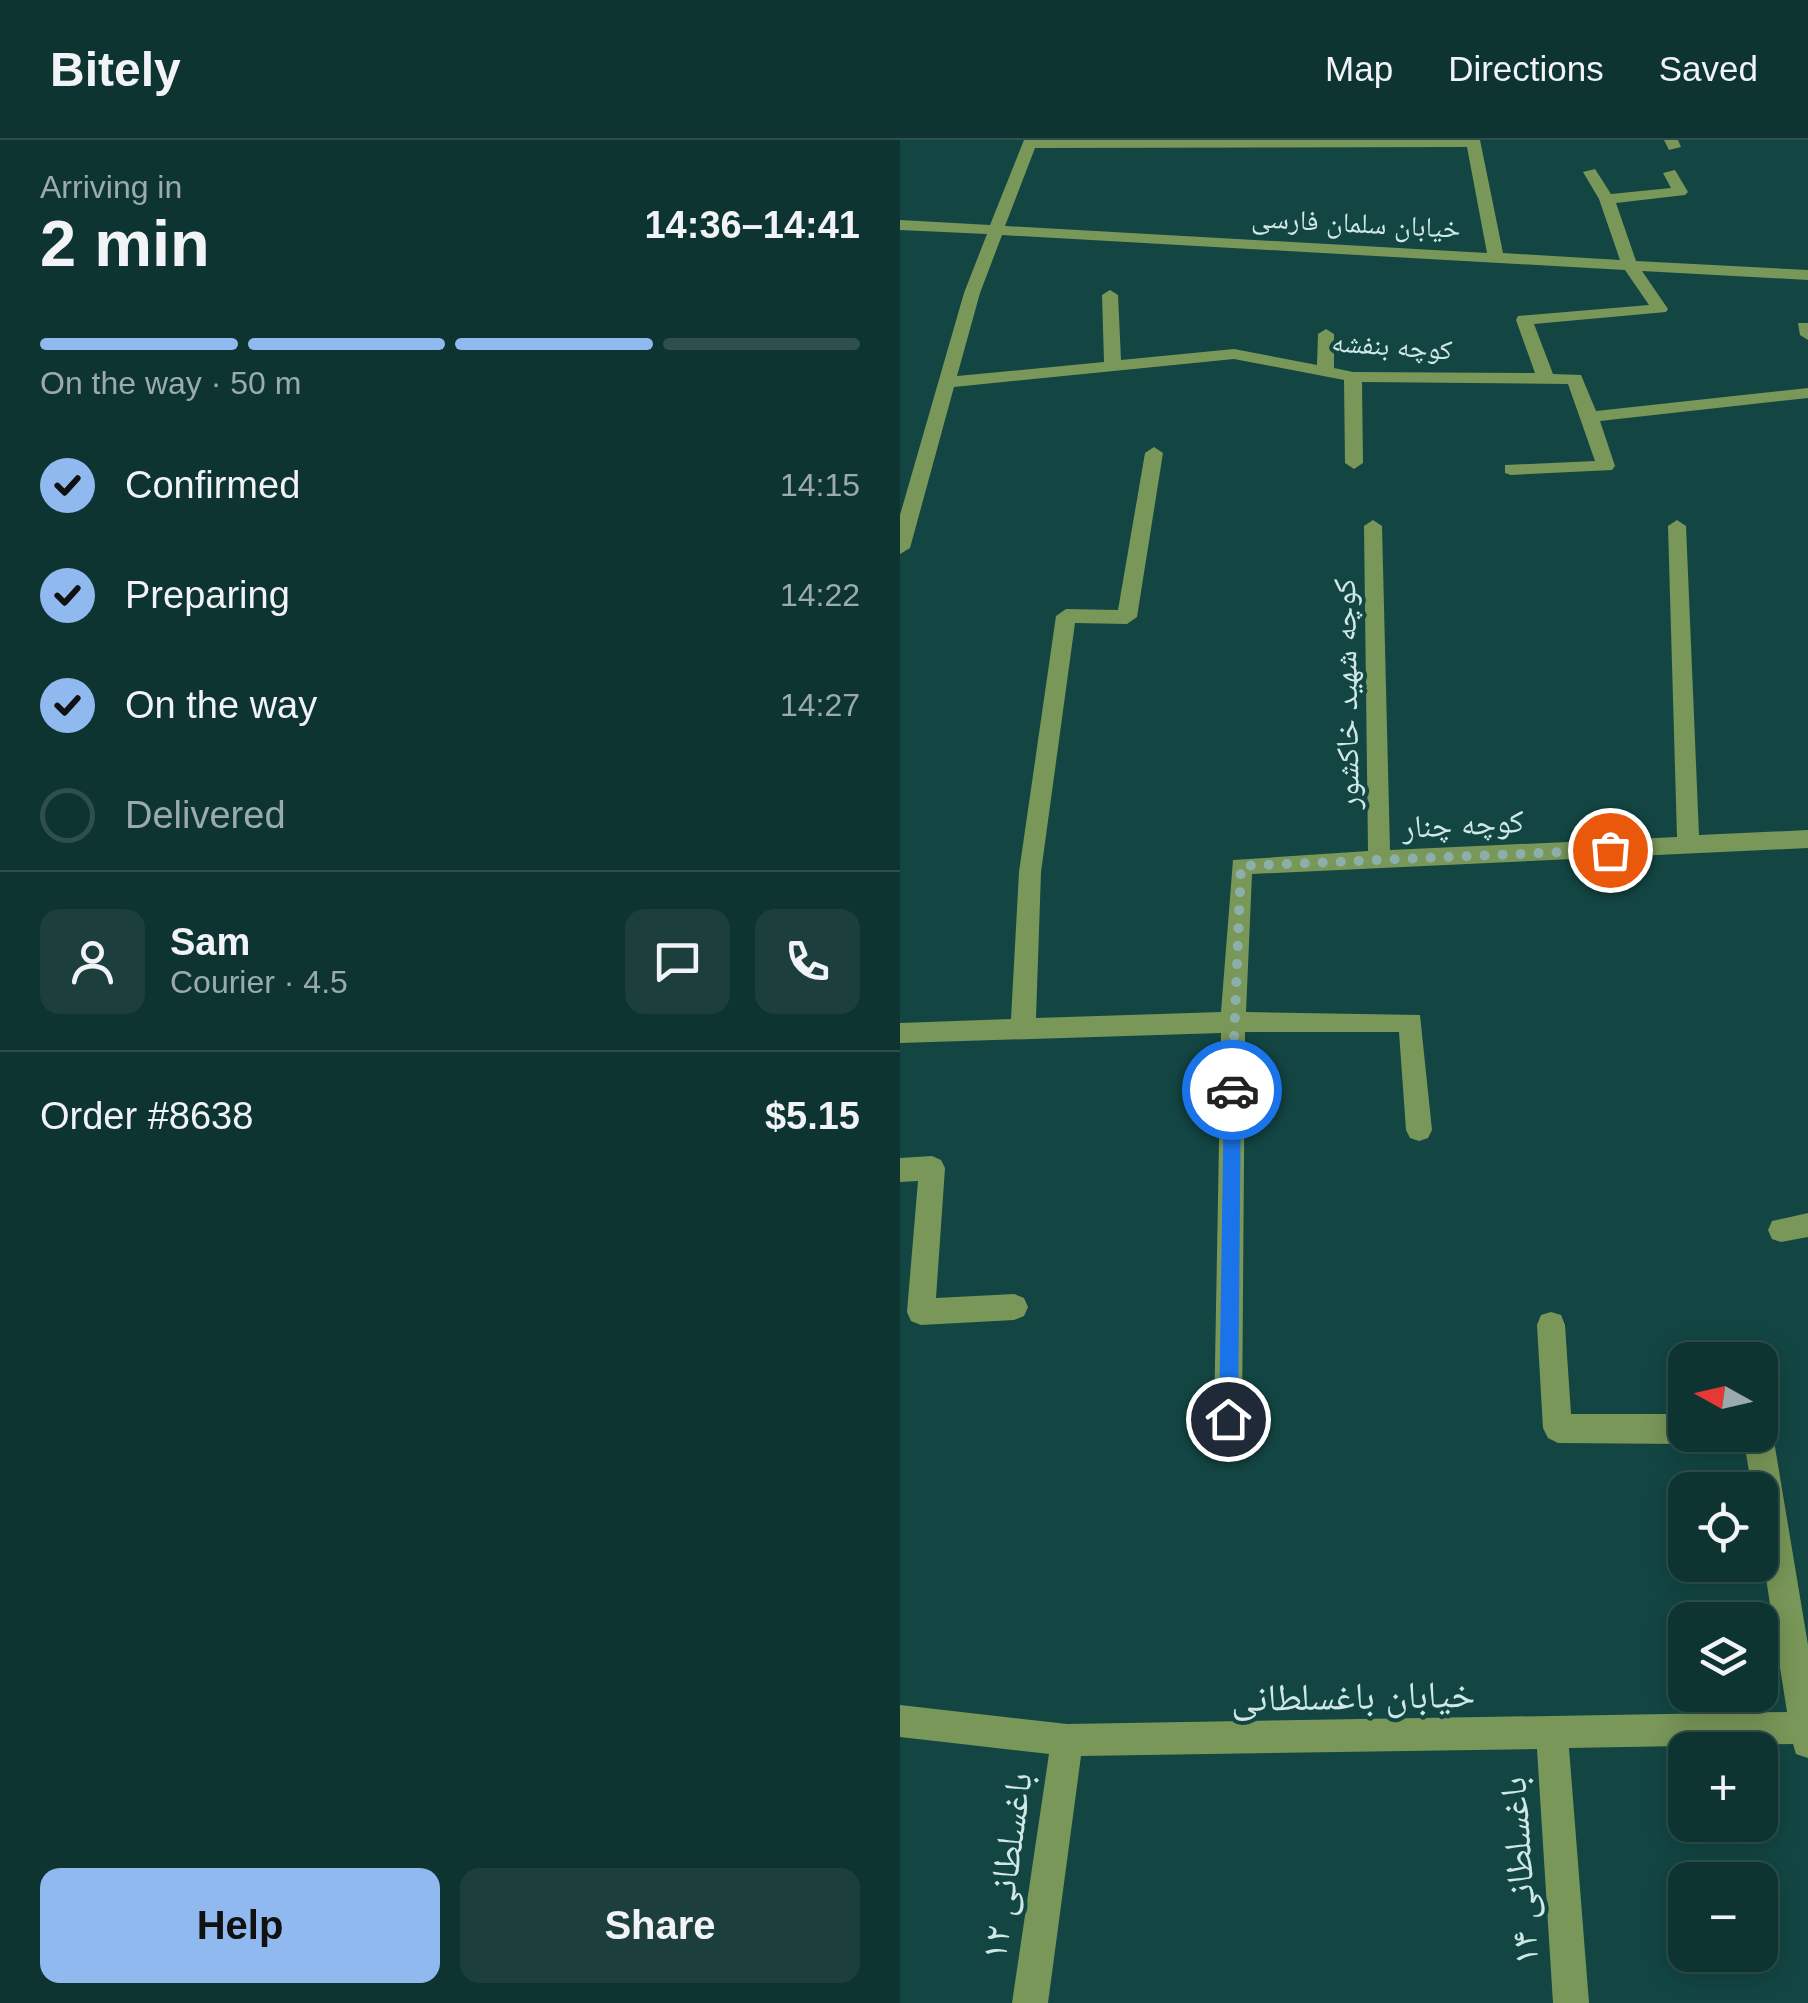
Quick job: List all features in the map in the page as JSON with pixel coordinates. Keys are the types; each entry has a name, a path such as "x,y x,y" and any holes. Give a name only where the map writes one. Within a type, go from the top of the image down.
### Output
{"street":[{"path":"900,548 909,475 948,382 972,293 1030,142 1473,141 1496,256"},
{"path":"1546,379 1524,320 1660,309 1630,266 1606,199 1590,172"},
{"path":"1606,199 1680,192 1670,173"},
{"name":"خیابان سلمان فارسی","path":"900,225 1808,275"},
{"path":"1110,294 1114,364"},
{"path":"1325,370 1326,334"},
{"name":"کوچه بنفشه","path":"948,382 1234,354 1352,376 1575,379 1590,416"},
{"path":"1352,376 1354,463"},
{"path":"1510,468 1608,474 1590,416 1808,393"},
{"path":"1023,1027 1030,872 1066,616 1128,617 1154,453"},
{"name":"کوچه شهید خاکشور","path":"1373,526 1379,860"},
{"path":"1676,526 1688,846"},
{"name":"کوچه چنار","path":"1233,1022 1241,866 1808,839"},
{"path":"1228,1419 1233,1022"},
{"path":"900,1033 1233,1022 1410,1022 1419,1130"},
{"path":"900,1170 932,1168 921,1312 1014,1306"},
{"path":"1551,1325 1558,1428 1668,1429"},
{"path":"1761,1452 1807,1733"},
{"name":"خیابان باغسلطانی","path":"900,1721 1068,1740 1807,1733"},
{"name":"باغسلطانی ۱۴","path":"1552,1733 1570,2003"},
{"name":"باغسلطانی ۱۲","path":"1030,2003 1068,1740"}],"way so far":[{"path":"1232,1090 1241,866 1610,850"}],"route":[{"path":"1228,1419 1232,1090"}]}
